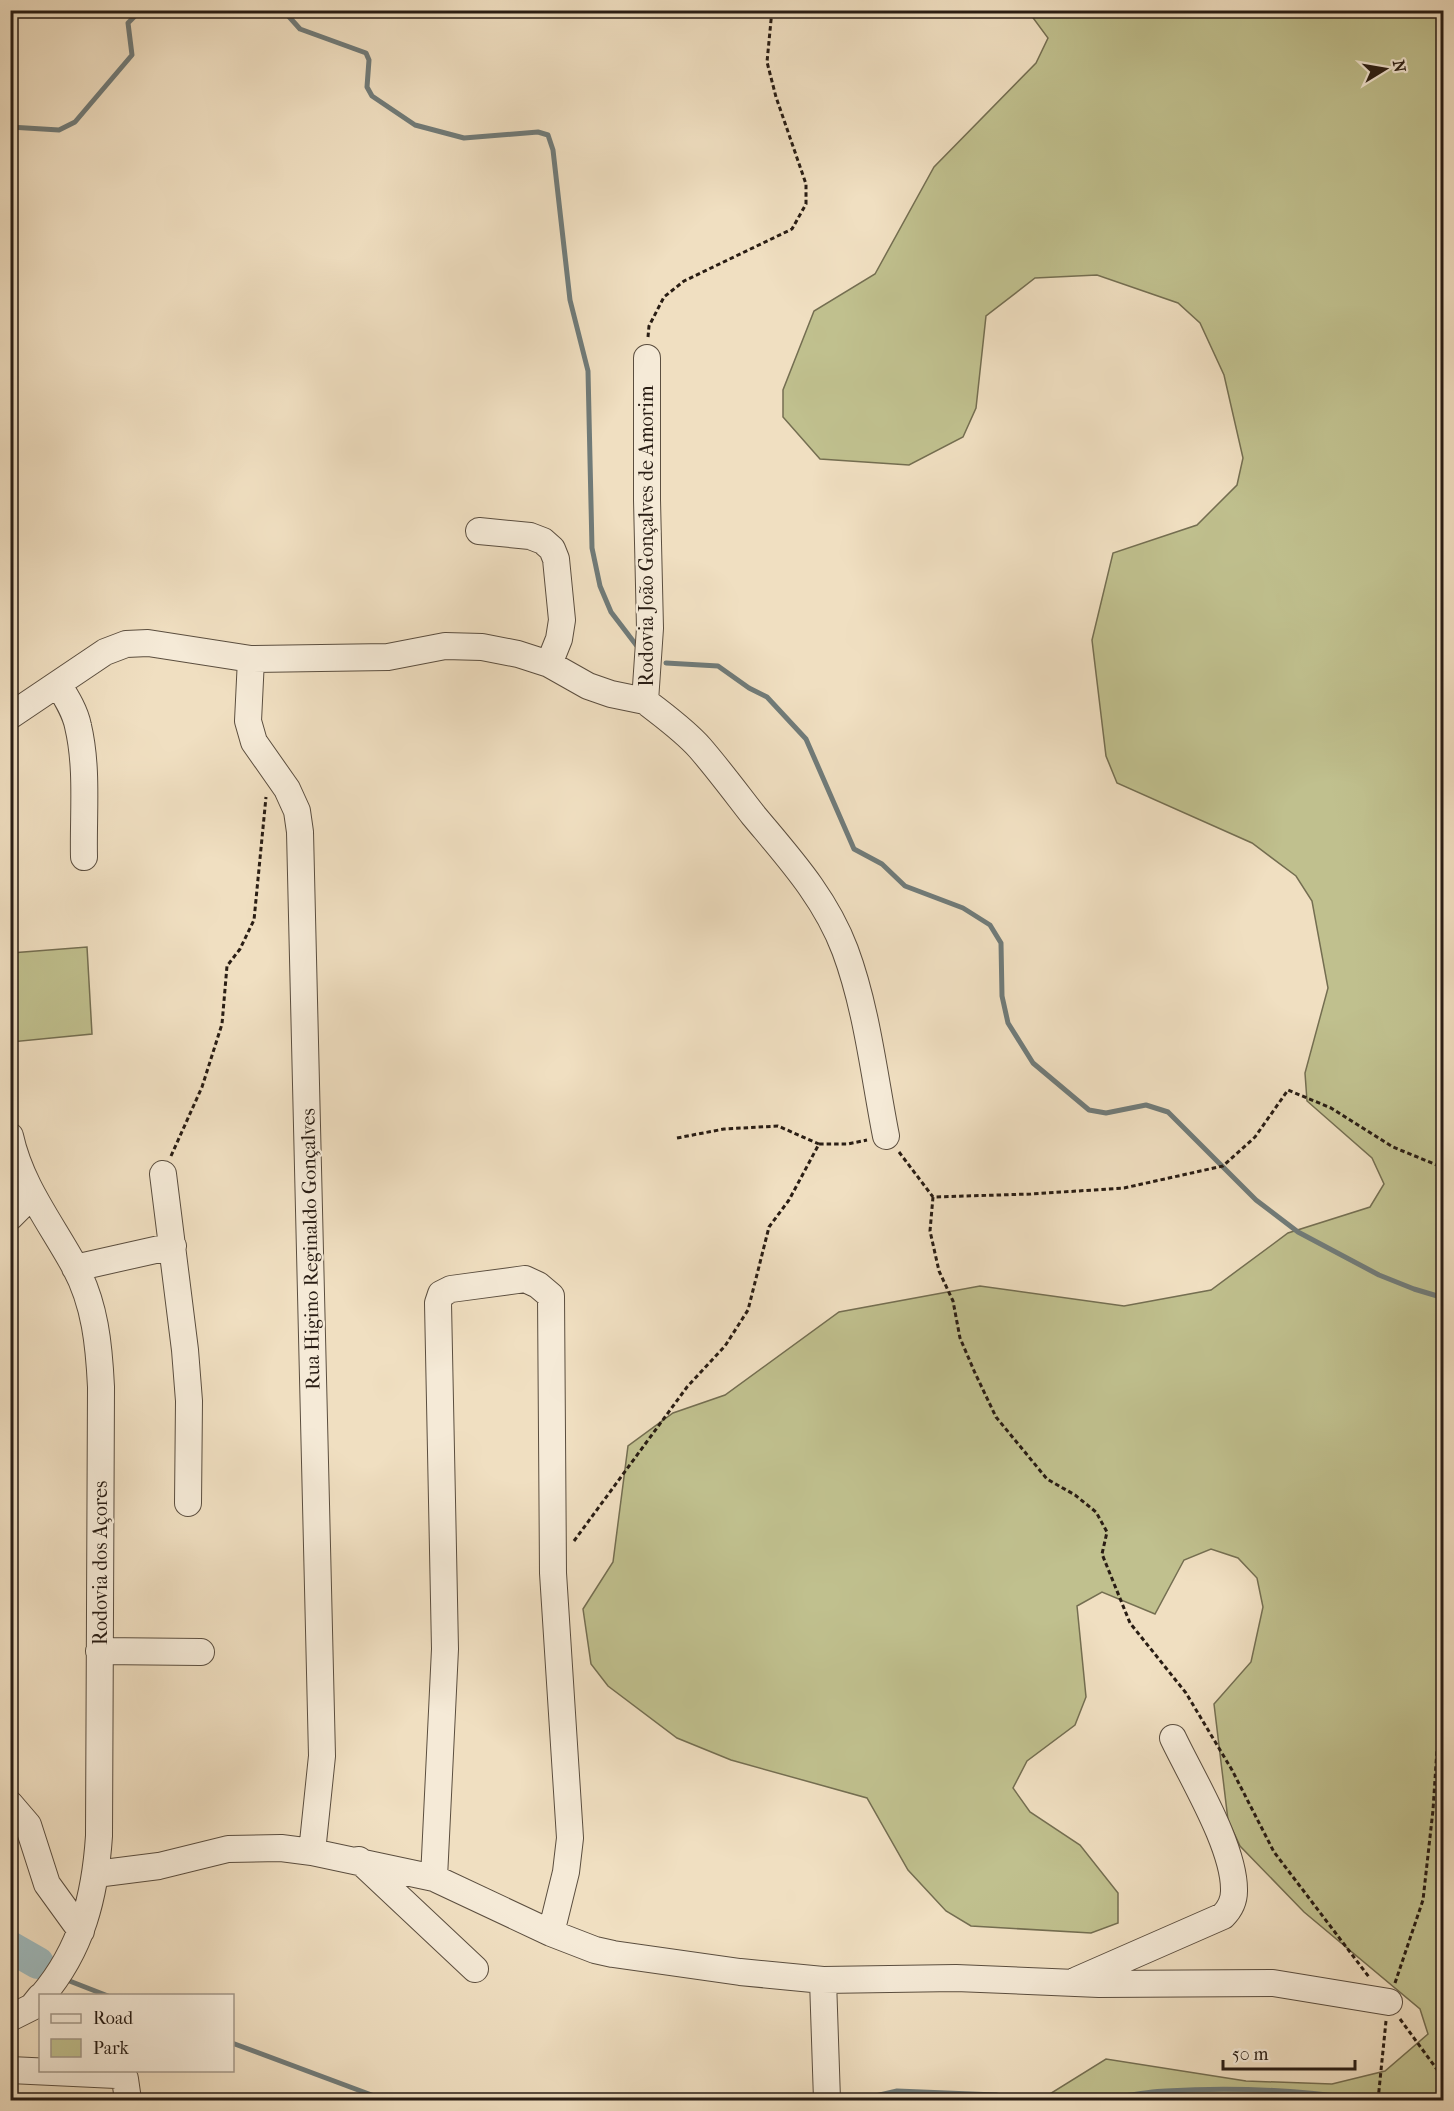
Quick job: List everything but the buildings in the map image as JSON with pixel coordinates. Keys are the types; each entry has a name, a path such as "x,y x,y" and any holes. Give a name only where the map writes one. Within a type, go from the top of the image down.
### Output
{"street":[{"name":"Rodovia João Gonçalves de Amorim","path":"10,716 105,652 126,644 148,642 251,658 387,657 445,646 482,647 518,654 549,664 588,686 611,694 645,701 650,628 646,500 647,358"},
{"path":"479,531 530,536 543,541 552,549 556,559 562,620 559,639 549,664"},
{"name":"Rua Higino Reginaldo Gonçalves","path":"251,658 248,721 254,742 287,789 297,811 300,832 322,1756 312,1852"},
{"path":"58,684 78,724 82,751 84,857"},
{"path":"645,701 674,723 699,747 808,880 828,912 845,950 859,996 886,1137"},
{"name":"Rodovia dos Açores","path":"10,1136 20,1171 75,1268 88,1298 95,1324 101,1386 99,1836 96,1874 81,1931 67,1961 42,1994"},
{"path":"163,1174 185,1350 189,1401 188,1503"},
{"path":"10,1217 32,1195"},
{"path":"75,1268 173,1246"},
{"path":"434,1878 445,1649 438,1303 441,1294 451,1289 525,1279 538,1285 551,1296 553,1573 570,1838 566,1872 551,1933"},
{"path":"99,1651 201,1652"},
{"path":"1071,1983 1223,1916 1231,1908 1234,1893 1231,1862 1219,1832 1173,1738"},
{"path":"10,1804 28,1825 48,1884 81,1931"},
{"path":"96,1874 159,1866 228,1849 281,1848 359,1860 434,1878 551,1933 595,1950 740,1972 823,1980 956,1978 1071,1983 1273,1983 1389,2002"},
{"path":"359,1860 475,1969"},
{"path":"823,1980 827,2100"},
{"name":"Rodovia dos Açores","path":"10,2018 32,2007 39,1998"},
{"path":"10,2070 39,2071"},
{"path":"63,2072 116,2074 125,2079 128,2100"}],"path":[{"name":"Rodovia João Gonçalves de Amorim","path":"647,358 649,326 664,297 684,281 792,229 806,204 806,184 776,97 767,62 772,10"},
{"path":"163,1174 202,1087 222,1024 227,966 240,949 254,920 269,764"},
{"path":"933,1197 1124,1188 1223,1166 1255,1137 1288,1090 1331,1108 1393,1147 1443,1168"},
{"path":"677,1138 724,1129 778,1126 819,1144 848,1144 886,1137 933,1197 930,1231 939,1272 953,1301 960,1338 996,1417 1047,1479 1075,1495 1096,1512 1107,1532 1102,1554 1130,1623 1186,1693 1232,1770 1274,1852 1389,2002 1443,2079"},
{"path":"553,1573 594,1512 687,1387 725,1346 737,1328 748,1310 769,1227 789,1200 819,1144"},
{"path":"1378,2100 1389,2002 1423,1900 1437,1749 1443,1740"}],"green space":[{"path":"1028,11 1443,11 1443,2100 1040,2100 1106,2059 1246,2081 1332,2084 1385,2071 1428,2034 1420,2009 1304,1912 1240,1846 1228,1820 1214,1704 1251,1662 1263,1607 1257,1578 1238,1558 1211,1549 1184,1560 1155,1614 1102,1592 1077,1606 1086,1697 1075,1725 1027,1761 1013,1788 1030,1812 1080,1845 1118,1893 1118,1923 1091,1933 971,1926 946,1911 908,1870 867,1798 731,1760 677,1738 608,1686 591,1664 583,1609 613,1562 628,1446 673,1413 725,1395 839,1312 980,1286 1124,1306 1211,1290 1288,1233 1370,1207 1384,1184 1372,1158 1307,1101 1305,1073 1328,988 1312,901 1296,876 1252,843 1117,783 1106,756 1092,640 1113,553 1197,525 1237,485 1243,458 1224,375 1200,323 1178,303 1097,275 1035,278 986,316 976,408 963,437 909,465 820,459 783,417 783,390 814,311 875,274 934,167 1036,63 1048,38"},
{"path":"87,947 92,1034 11,1042 11,953"}],"waterway":[{"path":"10,127 59,130 75,122 132,55 128,23 145,10"},
{"path":"283,10 300,29 366,53 369,60 367,87 372,96 415,125 464,138 538,132 548,135 553,150 570,300 588,371 592,548 600,586 611,612 640,650"},
{"path":"666,663 718,666 749,688 767,697 806,739 854,849 882,864 905,886 963,908 990,925 1001,943 1002,996 1008,1023 1033,1063 1089,1110 1106,1113 1146,1105 1168,1112 1256,1200 1298,1232 1379,1275 1444,1298"},
{"path":"10,1947 38,1963"},
{"path":"67,1980 103,1994"},
{"path":"234,2044 385,2100"},
{"path":"1097,2100 1140,2093 1216,2089 1266,2090 1365,2100"},
{"path":"858,2100 897,2091 996,2095 1020,2100"}]}
